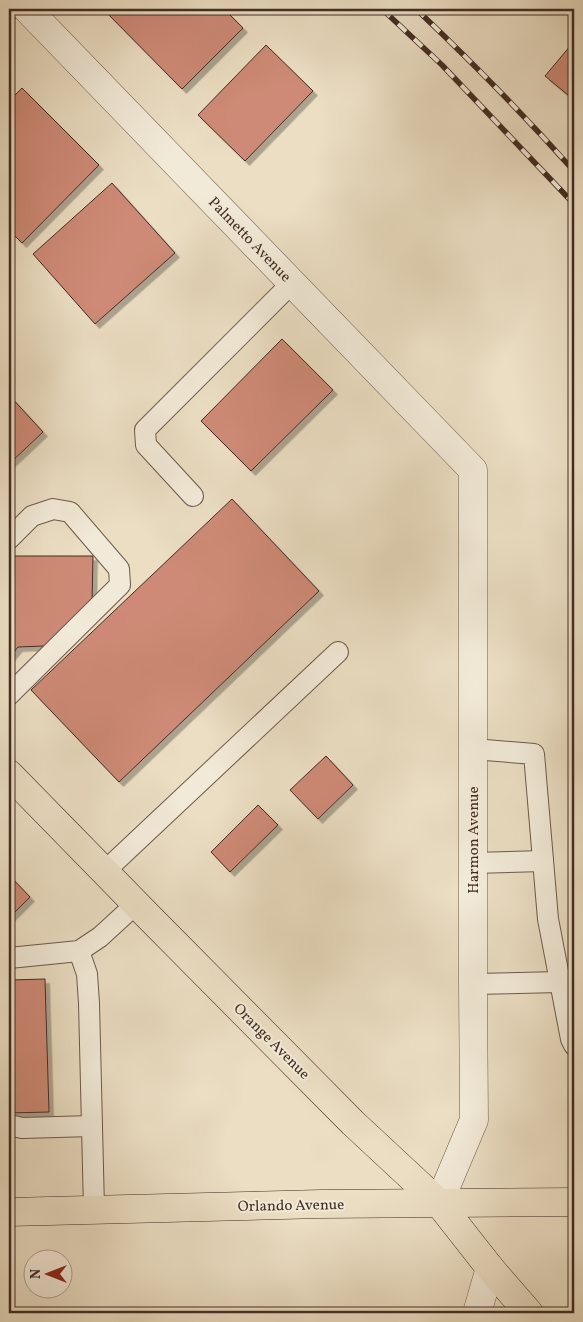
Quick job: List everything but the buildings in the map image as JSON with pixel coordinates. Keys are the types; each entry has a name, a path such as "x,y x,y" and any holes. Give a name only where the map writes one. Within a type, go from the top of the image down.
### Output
{"main road":[{"name":"Orange Avenue","path":"9,774 354,1123 439,1203 490,1268 529,1313"},
{"name":"Orlando Avenue","path":"9,1212 574,1202"}],"street":[{"name":"Palmetto Avenue","path":"27,9 473,470"},
{"name":"Harmon Avenue","path":"439,1203 474,1120 473,470"},
{"path":"476,1313 490,1268"}],"lane":[{"path":"193,496 146,445 145,430 292,282"},
{"path":"9,539 32,516 53,509 70,512 119,569 120,586 9,695"},
{"path":"104,872 338,652"},
{"path":"473,749 534,754 548,919 571,1039 574,1045"},
{"path":"473,862 543,861"},
{"path":"9,958 79,951 100,937 136,904"},
{"path":"79,951 87,974 94,1209"},
{"path":"473,984 560,982"},
{"path":"9,1125 22,1128 92,1126"}],"railway":[{"path":"382,9 442,65 574,204"},
{"path":"416,9 497,88 574,171"}]}
